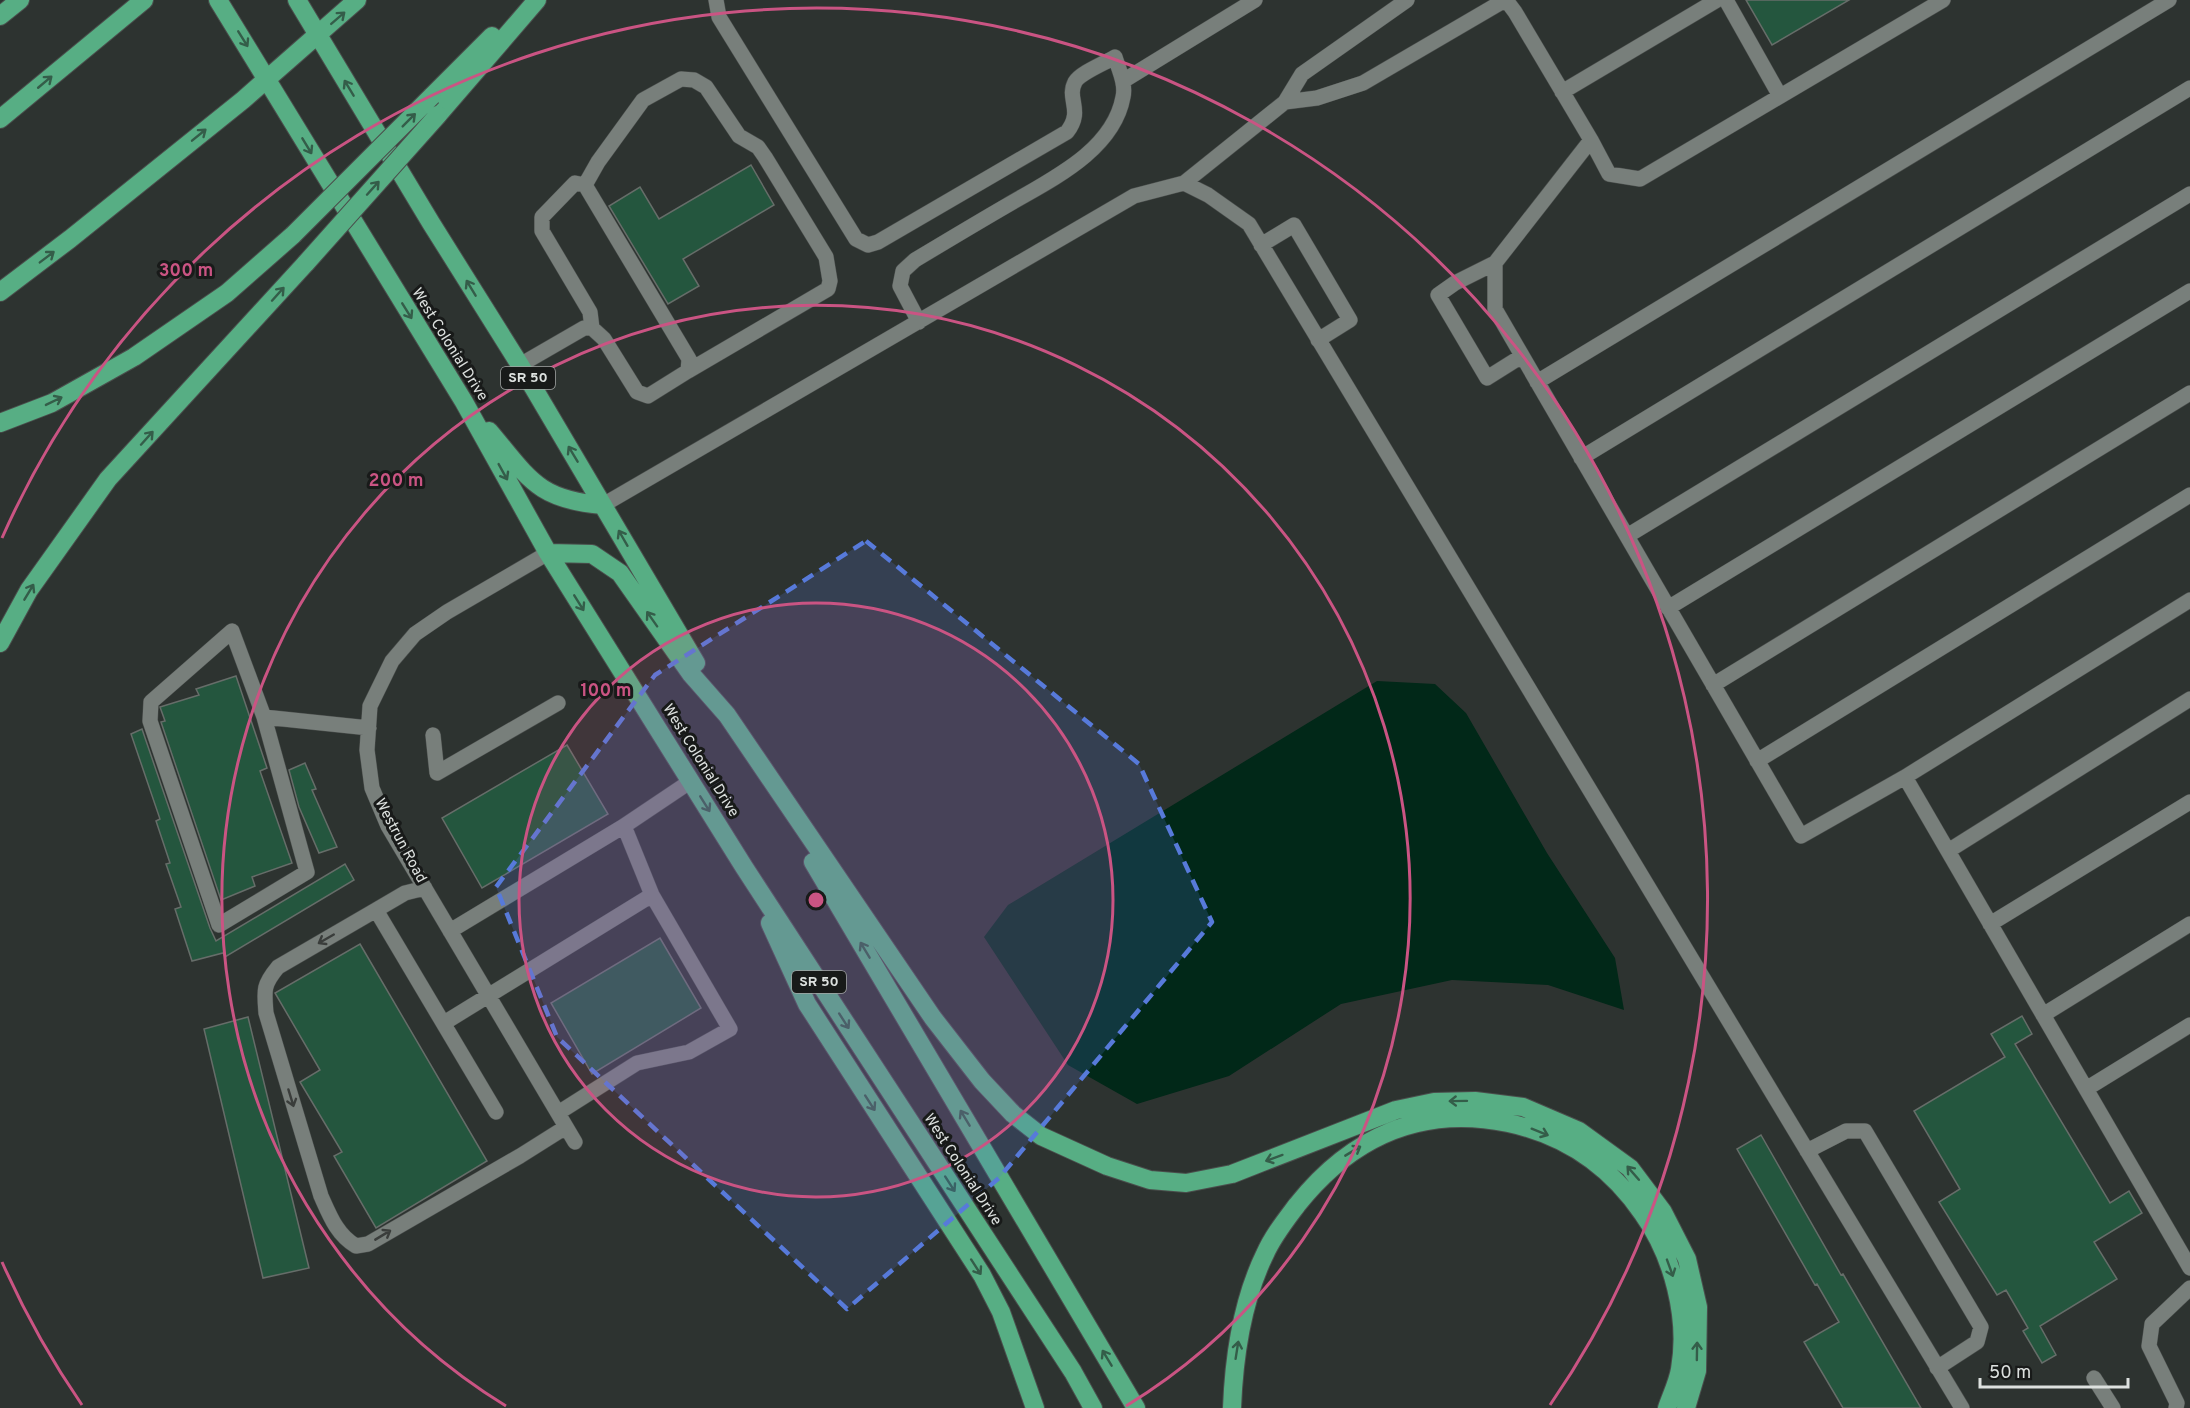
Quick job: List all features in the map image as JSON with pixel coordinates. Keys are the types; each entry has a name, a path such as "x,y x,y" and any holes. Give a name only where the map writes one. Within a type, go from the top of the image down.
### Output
{"highway":[{"path":"0,16 20,0"},
{"path":"0,119 144,0"},
{"name":"West Colonial Drive","path":"218,0 464,402 548,553 744,867 1073,1372 1093,1408"},
{"name":"West Colonial Drive","path":"297,0 603,504 1136,1408"},
{"path":"0,292 70,239 268,79 357,0"},
{"path":"0,423 52,403 134,357 227,294 293,235 527,0"},
{"path":"0,644 29,590 108,480 306,263 537,0"},
{"path":"464,402 534,484 564,499 579,503 603,504"},
{"path":"548,553 592,554 620,573 691,674 727,715 933,1018 982,1081 1013,1113 1041,1136 1107,1166 1150,1180 1186,1183 1232,1174 1396,1110 1434,1102 1475,1101 1523,1107 1579,1131 1630,1168 1663,1212 1687,1259 1698,1307 1697,1371 1686,1408"},
{"path":"744,867 807,1004 982,1275 1001,1312 1035,1408"},
{"path":"1233,1408 1234,1371 1241,1326 1264,1255 1279,1228 1312,1186 1345,1156 1374,1139 1405,1126 1435,1120 1467,1118 1498,1121 1529,1128 1560,1140 1591,1158 1632,1197 1654,1230 1675,1280 1682,1332 1680,1370 1667,1408"}],"street":[{"path":"716,0 719,17 725,27 856,238 868,245 878,242 1067,132 1076,117 1073,93 1075,82 1115,57 1123,81 1124,96 1111,125 1097,144 1080,160 908,265 903,271 900,286 920,322"},
{"path":"1123,81 1255,0"},
{"path":"603,504 1134,196 1184,183 1285,102 1302,74 1407,0"},
{"path":"1285,102 1317,98 1363,83 1506,0 1591,140 1609,174 1640,178 1943,0"},
{"path":"1562,92 1718,0"},
{"path":"1726,0 1780,96"},
{"path":"1537,382 2169,0"},
{"path":"585,185 598,162 643,100 681,79 694,80 706,87 740,136 758,147 826,257 830,281 828,290 648,396 637,392 604,339 592,328 590,312 542,231 542,217 575,183 585,185 689,359 688,371"},
{"path":"1581,458 2190,88"},
{"path":"1522,356 1487,378 1438,295 1495,263 1591,140"},
{"path":"1184,183 1208,195 1249,224 1962,1408"},
{"path":"1627,536 2190,194"},
{"path":"1261,245 1294,225 1350,320 1318,340"},
{"path":"1495,263 1495,309 1801,836 1905,777 2190,600"},
{"path":"1668,608 2190,291"},
{"path":"520,365 584,328 592,328"},
{"path":"1713,685 2190,393"},
{"path":"1757,761 2190,495"},
{"name":"Westrun Road","path":"548,553 447,612 415,634 392,661 370,706 367,750 372,788 388,826 575,1142"},
{"path":"232,631 264,717 307,872 219,925 150,721 151,702 232,631"},
{"path":"1948,851 2190,699"},
{"path":"433,735 437,773 558,703"},
{"path":"264,717 369,728"},
{"path":"1905,777 2190,1268"},
{"path":"450,931 624,826 691,781"},
{"path":"1990,924 2190,802"},
{"path":"425,888 405,892 278,967 268,979 264,989 266,1013 321,1196 344,1239 356,1246 368,1244 520,1156 562,1120 637,1063 689,1052 730,1029 652,895 624,826"},
{"path":"444,1023 652,895"},
{"path":"376,910 496,1112"},
{"path":"2043,1015 2190,924"},
{"path":"2086,1089 2190,1025"},
{"path":"1807,1151 1846,1131 1864,1131 1981,1327 1977,1342 1938,1368"},
{"path":"2176,1408 2177,1403 2149,1346 2152,1324 2190,1288"},
{"path":"2094,1378 2113,1408"}],"highlighted area":[{"path":"866,541 1139,764 1212,922 999,1178 847,1309 557,1037 496,887 655,675"}],"shaded area":[{"path":"1377,681 1435,684 1466,713 1547,853 1615,958 1624,1010 1548,985 1452,980 1341,1004 1229,1076 1137,1104 1068,1065 984,937 1008,905"}],"building":[{"path":"1746,0 1849,0 1772,45"},
{"path":"751,165 774,205 683,259 699,286 668,304 609,206 640,187 659,219"},
{"path":"236,676 267,768 260,771 292,863 252,877 255,886 221,900 161,722 165,721 160,707 199,695 196,689"},
{"path":"142,729 216,941 345,864 354,880 225,957 223,953 192,961 175,909 181,907 166,864 170,863 156,821 160,819 131,734"},
{"path":"567,745 608,814 482,888 442,818"},
{"path":"305,763 316,789 312,790 337,847 319,853 299,807 289,770"},
{"path":"660,938 701,1008 592,1074 551,1003"},
{"path":"360,944 487,1161 376,1228 334,1156 342,1152 300,1082 320,1070 275,993"},
{"path":"2022,1016 2032,1034 2015,1044 2110,1203 2129,1191 2142,1213 2094,1242 2117,1279 2040,1326 2056,1355 2042,1363 2023,1331 2028,1328 2006,1290 1997,1295 1939,1202 1960,1189 1914,1111 2005,1057 1991,1034"},
{"path":"248,1017 309,1268 263,1278 204,1029"},
{"path":"1761,1135 1921,1408 1843,1408 1804,1342 1839,1322 1817,1284 1815,1285 1737,1149"}]}
